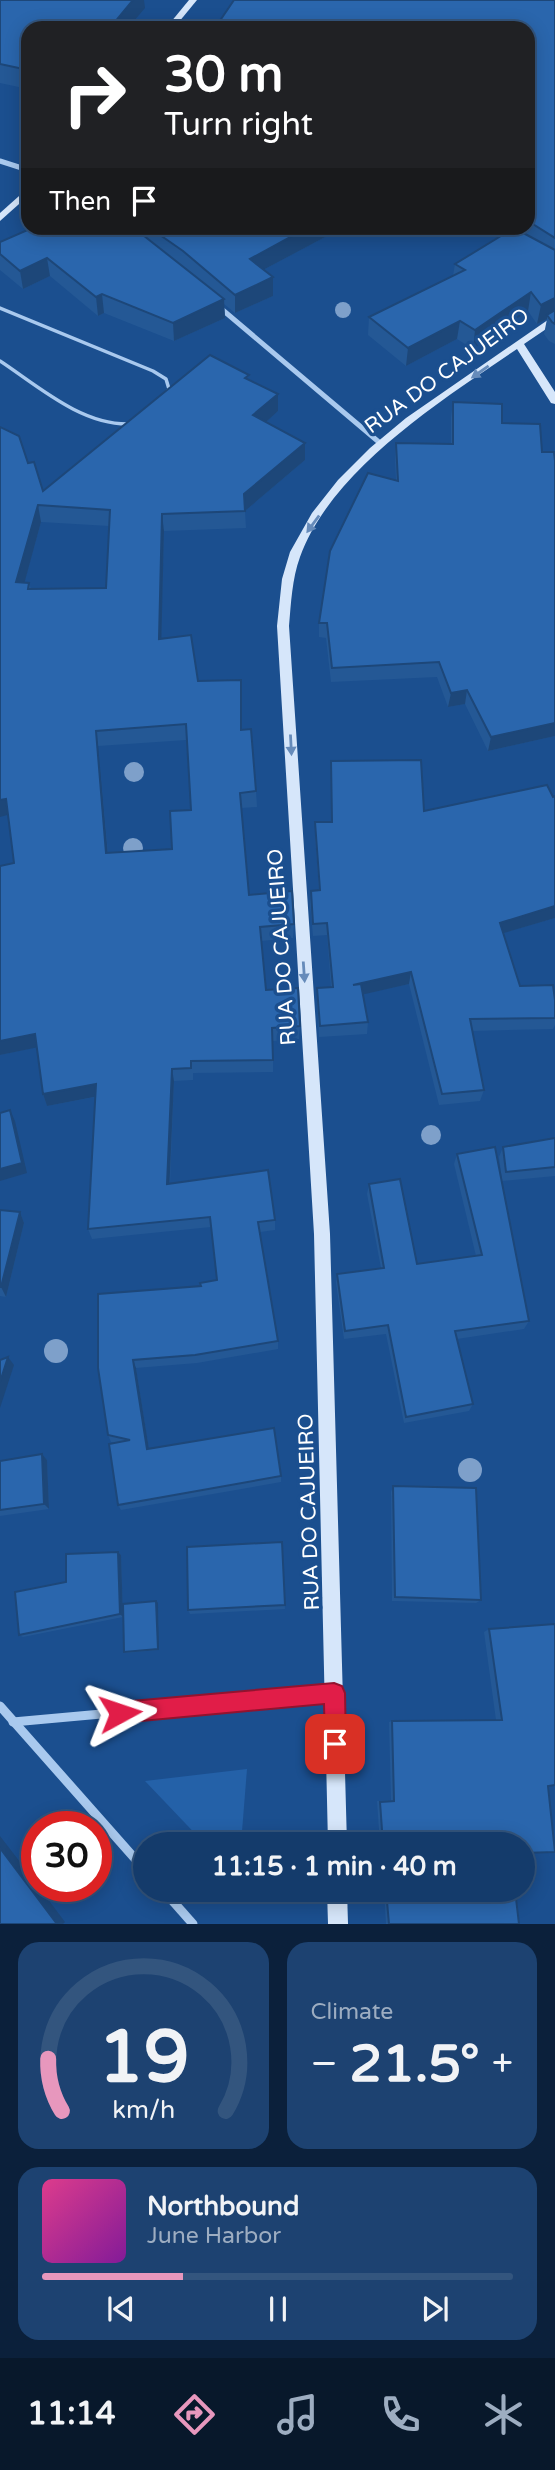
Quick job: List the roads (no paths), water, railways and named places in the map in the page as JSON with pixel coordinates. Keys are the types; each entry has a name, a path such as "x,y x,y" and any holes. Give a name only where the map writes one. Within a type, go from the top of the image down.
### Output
{"street":[{"path":"176,21 193,0"},
{"path":"0,161 21,168"},
{"path":"0,218 21,198"},
{"path":"502,235 511,240"},
{"path":"210,299 380,443"},
{"name":"RUA DO CAJUEIRO","path":"337,1832 322,1234 283,626 294,555 302,538 349,473 380,443 555,318"},
{"path":"519,344 555,400"},
{"path":"13,1722 334,1693"},
{"path":"0,1706 133,1857"},
{"path":"174,1902 193,1924"},
{"path":"337,1902 338,1924"}],"lane":[{"path":"0,308 153,371 166,379 169,389 161,399"},
{"path":"0,361 94,419 114,425 127,425 136,419"}]}
